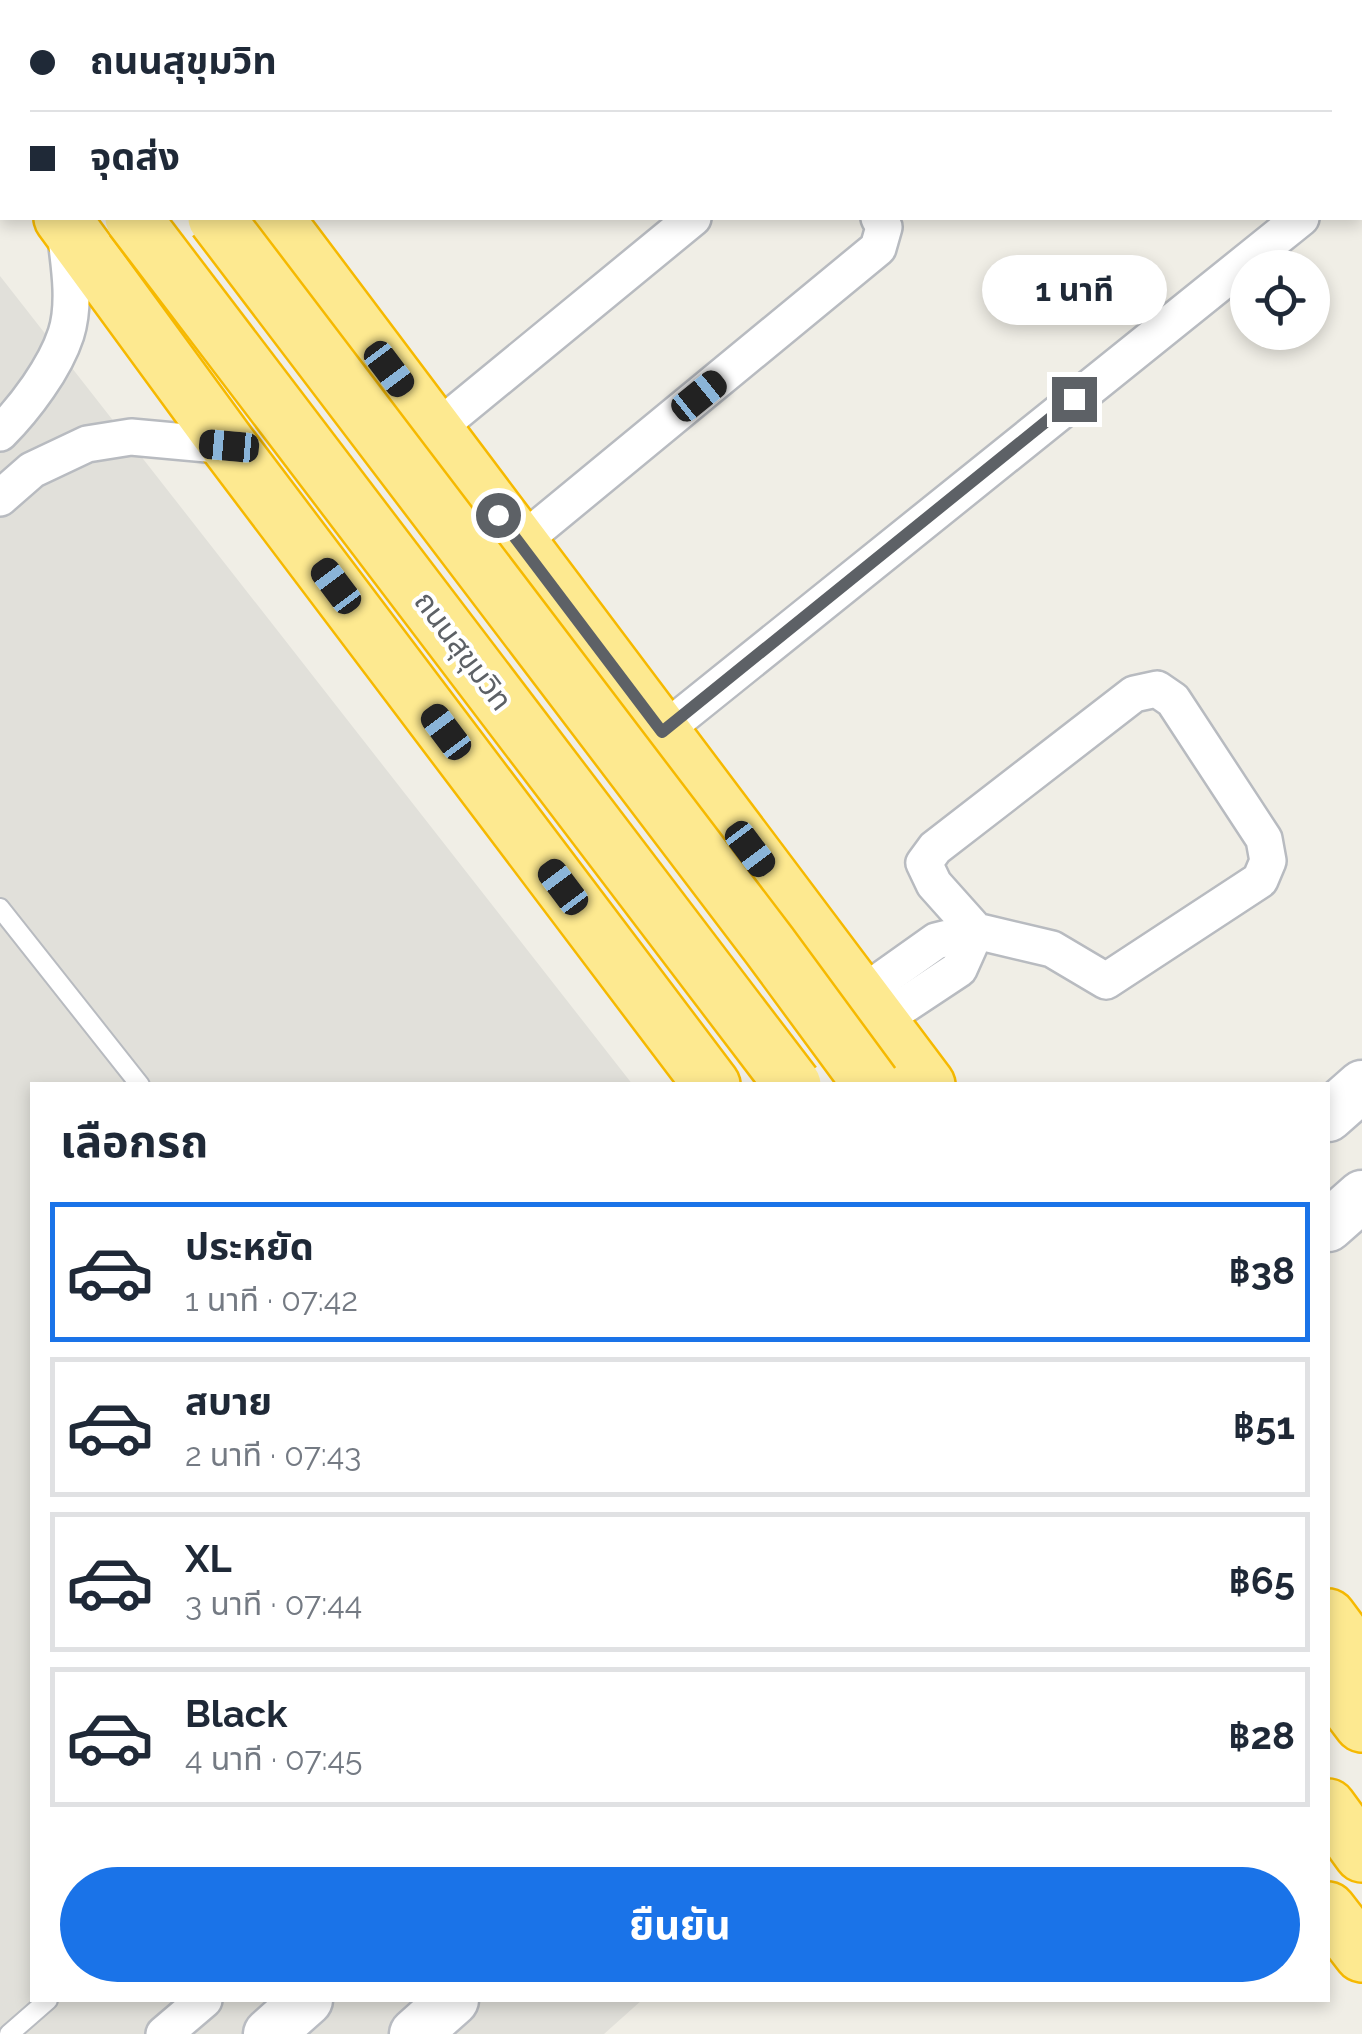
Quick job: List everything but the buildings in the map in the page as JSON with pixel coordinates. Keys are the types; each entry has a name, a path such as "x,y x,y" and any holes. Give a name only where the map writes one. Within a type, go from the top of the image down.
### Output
{"highway":[{"name":"ถนนสุขุมวิท","path":"64,220 229,446 710,1082"},
{"name":"ถนนสุขุมวิท","path":"135,220 791,1082"},
{"path":"218,220 870,1082"},
{"path":"276,220 925,1082"},
{"path":"400,671 422,680 470,681 512,658 527,639 542,593 530,556"},
{"path":"1330,1620 1362,1663"},
{"path":"1330,1683 1362,1724"},
{"path":"1330,1811 1362,1854"},
{"path":"1330,1913 1362,1954"}],"street":[{"path":"0,434 42,382 67,333 72,282 63,220"},
{"path":"434,430 692,220"},
{"path":"530,556 878,248 884,228 880,220"},
{"path":"662,732 1298,220"},
{"path":"0,498 32,470 87,444 131,437 229,446"},
{"path":"870,1008 936,941 976,931 1052,948 1106,981 1260,880 1268,860 1264,839 1174,700 1157,688 1134,694 935,848 924,862 934,884 976,931"},
{"path":"1330,1114 1362,1086"},
{"path":"164,2034 202,2002"},
{"path":"269,2034 305,2002"},
{"path":"415,2034 451,2002"}],"lane":[{"path":"0,908 138,1082"},
{"path":"9,2034 46,2002"}],"shaded area":[{"path":"0,276 631,1082 30,1082 30,2002 640,2002 604,2034 0,2034"}],"route":[{"path":"498,515 662,732 1074,399"}]}
